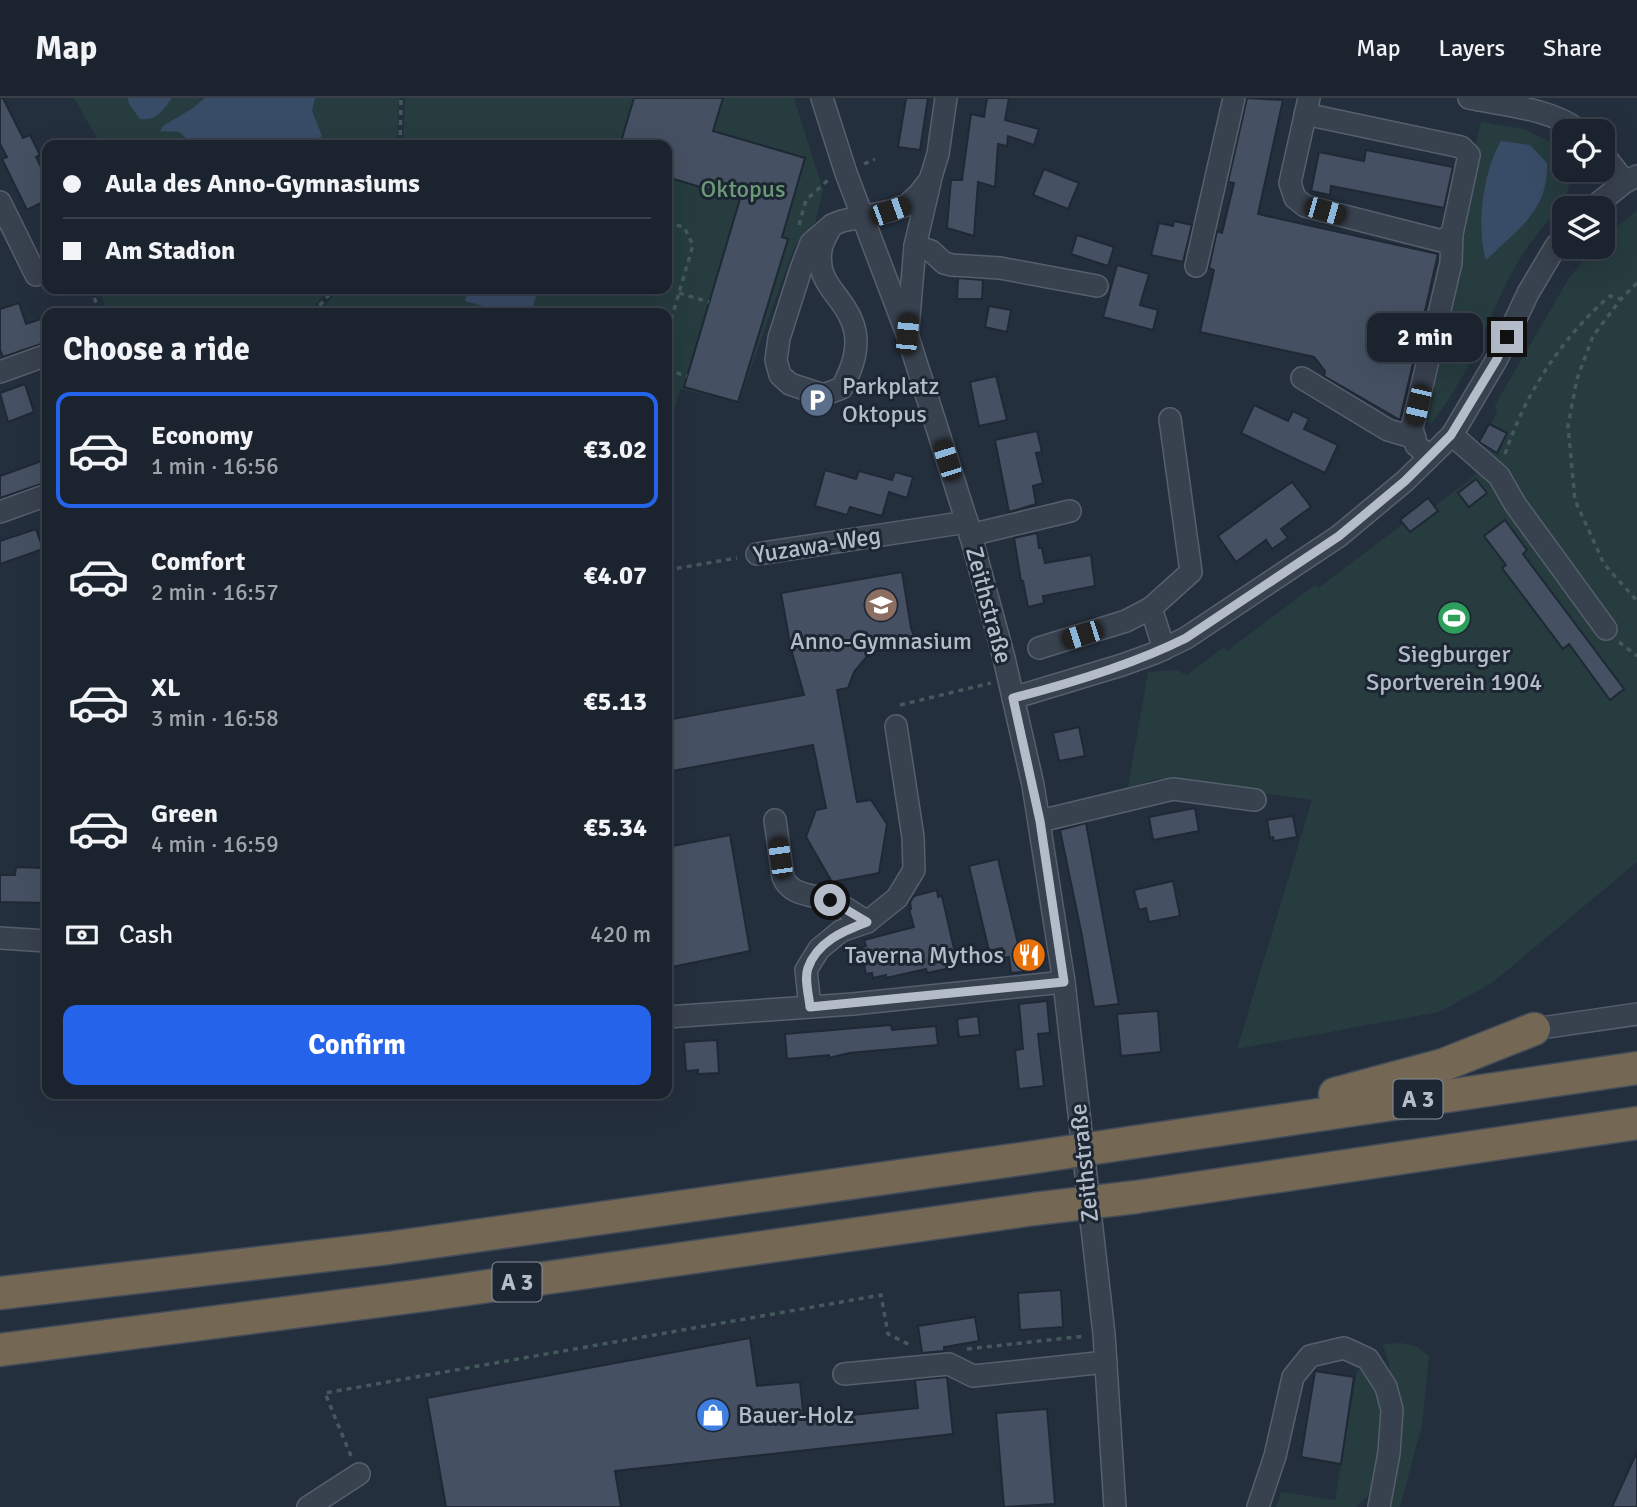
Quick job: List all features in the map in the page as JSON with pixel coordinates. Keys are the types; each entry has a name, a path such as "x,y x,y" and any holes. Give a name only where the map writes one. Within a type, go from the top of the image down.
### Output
{"highway":[{"path":"1199,1131 1291,1102 1335,1094 1443,1065 1534,1029"},
{"name":"A 3","path":"0,1293 388,1248 1028,1158 1637,1068"},
{"name":"A 3","path":"0,1350 418,1296 1136,1197 1637,1123"}],"street":[{"name":"Zeithstraße","path":"822,98 907,334 969,529 1013,698 1040,821 1064,982 1104,1334 1115,1507"},
{"path":"907,334 915,246 938,154 946,98"},
{"path":"1196,265 1234,98"},
{"path":"1469,98 1559,119"},
{"path":"1430,456 1416,446 1412,428 1451,263 1452,234 1469,155 1461,147 1307,106 1290,183 1295,198 1306,206 1442,241 1452,234"},
{"path":"1608,196 1631,179 1615,165"},
{"path":"832,225 820,249 821,276 851,320 856,343 853,366 842,388 823,395 790,384 780,375 776,360 779,338 811,243 832,225 842,221 864,218 907,205 930,180"},
{"path":"0,202 36,275"},
{"path":"915,246 931,251 944,263 952,265 1000,268 1097,286"},
{"path":"1013,698 1122,665 1164,649 1186,638 1339,536 1405,481 1451,435 1497,359 1528,293 1552,253"},
{"path":"0,372 42,357"},
{"path":"1302,378 1388,430 1415,439"},
{"path":"1039,648 1126,621 1151,608 1191,572 1170,419"},
{"path":"1451,435 1499,476 1515,504 1606,629"},
{"path":"0,512 42,497"},
{"name":"Yuzawa-Weg","path":"757,554 969,529 1070,511"},
{"path":"1151,608 1164,649"},
{"path":"810,1007 806,970 819,949 841,931 867,922 897,898 914,870 914,843 896,726"},
{"path":"1040,821 1172,789 1255,800"},
{"path":"775,820 786,886 795,892 830,900 867,922"},
{"path":"0,939 42,941"},
{"path":"672,1017 810,1007 1064,982"},
{"path":"1534,1029 1637,1014"},
{"path":"1258,1507 1275,1455 1293,1377 1310,1356 1344,1348 1368,1359 1386,1387 1392,1410 1389,1453 1380,1507"},
{"path":"844,1374 949,1364 973,1376 1106,1362"},
{"path":"308,1507 359,1474"}],"path":[{"path":"400,140 401,98"},
{"path":"672,224 684,228 693,245 672,317"},
{"path":"1637,283 1593,336 1577,379 1568,426 1575,500 1604,564 1637,601"},
{"path":"679,293 709,302"},
{"path":"317,308 330,294"},
{"path":"1499,476 1516,423 1537,383 1584,318 1610,296 1621,299"},
{"path":"672,372 687,376"},
{"name":"Yuzawa-Weg","path":"672,569 757,554"},
{"path":"896,726 893,707 992,683"},
{"path":"359,1474 325,1393 881,1295 888,1334 912,1346"},
{"path":"964,1349 1104,1334"}],"green space":[{"path":"74,98 399,98 397,140 98,140"},
{"name":"Oktopus","path":"405,98 794,98 823,190 815,223 795,246 789,261 739,402 680,389 672,420 672,308 322,308 335,294 672,294 672,140 403,140"},
{"path":"1481,122 1525,129 1552,143 1552,182 1570,182 1567,192 1565,196 1552,196 1552,216 1518,261 1467,369 1431,424 1414,416"},
{"name":"Siegburger Sportverein 1904","path":"1637,211 1637,862 1492,983 1439,1012 1237,1049 1312,800 1156,779 1128,788 1148,672 1176,670 1187,675 1224,647 1227,651 1315,585 1318,588 1403,524 1406,528 1477,474 1475,471 1492,453 1479,445 1497,413 1495,405 1569,278 1584,259 1615,259 1615,228"},
{"path":"101,294 325,294 312,308 105,308"},
{"path":"1402,1343 1417,1347 1429,1356 1422,1425 1400,1507 1390,1507 1399,1427 1392,1377 1383,1344"},
{"path":"1357,1370 1369,1370 1376,1380 1380,1401 1378,1448 1372,1491 1356,1507 1276,1507 1281,1492 1335,1500"}],"water":[{"path":"128,98 172,98 159,114 140,119 129,104"},
{"path":"205,98 315,98 312,111 322,136 317,140 185,140 179,132 160,131 163,126"},
{"path":"1501,141 1530,145 1547,163 1546,179 1543,194 1529,218 1486,260 1482,232 1483,199 1490,168"},
{"path":"467,294 537,294 532,308 490,308 465,301"}],"building":[{"path":"0,98 3,98 23,138 30,135 40,155 36,157 42,169 42,202 27,210 2,159 7,157 0,144"},
{"path":"634,98 723,98 713,131 805,158 782,237 788,239 738,402 684,387 740,199 672,179 672,140 621,140"},
{"path":"906,98 928,98 920,150 898,147"},
{"path":"987,98 1009,98 1005,120 1039,129 1034,145 1008,136 1007,146 998,144 995,187 978,182 974,236 947,228 951,180 962,180 971,114 984,117"},
{"path":"1247,98 1283,100 1258,214 1438,254 1400,420 1324,376 1325,371 1314,357 1200,332 1214,270 1209,268 1217,231 1222,233 1234,183 1228,182"},
{"path":"1366,150 1453,167 1444,208 1331,186 1330,195 1311,191 1319,152 1364,161"},
{"path":"1044,169 1079,183 1068,209 1033,195"},
{"path":"1174,221 1192,225 1183,262 1151,255 1159,223 1173,226"},
{"path":"1077,235 1114,247 1108,266 1071,254"},
{"path":"1117,265 1149,274 1140,305 1158,310 1153,330 1103,317"},
{"path":"958,278 983,280 982,299 957,299"},
{"path":"19,303 26,324 42,319 42,344 3,357 0,350 0,309"},
{"path":"989,306 1011,310 1007,332 985,327"},
{"path":"996,376 1007,420 979,426 970,382"},
{"path":"25,384 34,412 8,422 0,393"},
{"path":"1254,405 1288,421 1293,411 1309,419 1304,429 1338,445 1325,473 1241,433"},
{"path":"1489,424 1507,433 1497,453 1479,442"},
{"path":"1037,431 1042,452 1036,453 1043,483 1033,486 1036,504 1009,512 995,440"},
{"path":"42,461 42,484 0,498 0,476"},
{"path":"825,470 856,479 859,471 892,480 895,472 913,477 907,498 889,492 882,516 850,507 847,515 815,506"},
{"path":"1476,479 1487,493 1469,507 1458,493"},
{"path":"1292,482 1311,507 1281,529 1288,538 1272,549 1266,540 1236,562 1218,536"},
{"path":"1428,498 1438,511 1410,532 1400,520"},
{"path":"1505,520 1527,550 1523,554 1624,689 1610,700 1569,644 1563,649 1502,568 1506,565 1484,536"},
{"path":"36,529 42,549 0,564 0,541"},
{"path":"1037,533 1045,563 1091,555 1095,586 1043,596 1044,603 1028,607 1014,538"},
{"path":"902,572 911,628 917,644 879,650 868,655 854,672 848,688 837,690 857,802 871,800 887,824 879,873 832,882 806,837 816,810 826,808 813,745 672,771 672,719 804,695 791,649 781,593"},
{"path":"1079,727 1085,756 1059,761 1053,733"},
{"path":"1195,808 1199,831 1153,840 1149,817"},
{"path":"1293,816 1297,837 1274,841 1273,837 1270,838 1267,820"},
{"path":"1086,823 1119,1004 1094,1007 1060,830"},
{"path":"730,835 750,951 672,967 672,846"},
{"path":"998,859 1018,944 1039,942 1043,963 1036,971 1011,973 1009,957 1003,958 1002,948 989,951 969,866"},
{"path":"16,867 42,868 42,903 0,902 0,875 15,875"},
{"path":"1173,881 1180,916 1149,922 1146,908 1139,910 1134,890"},
{"path":"937,890 938,897 942,896 957,960 954,961 955,967 927,973 926,969 886,978 886,975 873,978 872,973 866,974 860,948 866,946 864,940 914,927 910,902 914,896"},
{"path":"1047,1001 1050,1033 1038,1034 1044,1086 1019,1089 1015,1050 1023,1049 1019,1004"},
{"path":"1158,1011 1161,1052 1121,1056 1117,1014"},
{"path":"978,1016 980,1035 959,1037 957,1019"},
{"path":"891,1025 892,1030 936,1026 938,1045 849,1053 829,1058 829,1055 787,1059 785,1034"},
{"path":"717,1040 719,1073 698,1074 698,1070 686,1071 684,1042"},
{"path":"1061,1290 1063,1327 1020,1330 1018,1293"},
{"path":"975,1317 979,1341 944,1347 944,1351 922,1353 918,1326"},
{"name":"Bauer-Holz","path":"750,1338 757,1386 800,1382 804,1420 918,1408 915,1380 947,1377 953,1434 615,1471 621,1507 446,1507 427,1398"},
{"path":"1315,1371 1354,1377 1341,1464 1301,1457"},
{"path":"1047,1409 1055,1504 1004,1507 996,1413"},
{"path":"1637,1452 1637,1507 1612,1507 1621,1487"}],"place":[{"name":"Parkplatz Oktopus","path":"817,400"},
{"name":"Anno-Gymnasium","path":"881,605"},
{"name":"Siegburger Sportverein 1904","path":"1454,618"},
{"name":"Taverna Mythos","path":"1029,955"},
{"name":"Bauer-Holz","path":"713,1415"}],"route":[{"path":"830,900 867,922 841,931 819,949 806,970 810,1007 1064,982 1040,821 1013,698 1122,665 1164,649 1186,638 1339,536 1405,481 1451,435 1497,359 1507,337"}]}
